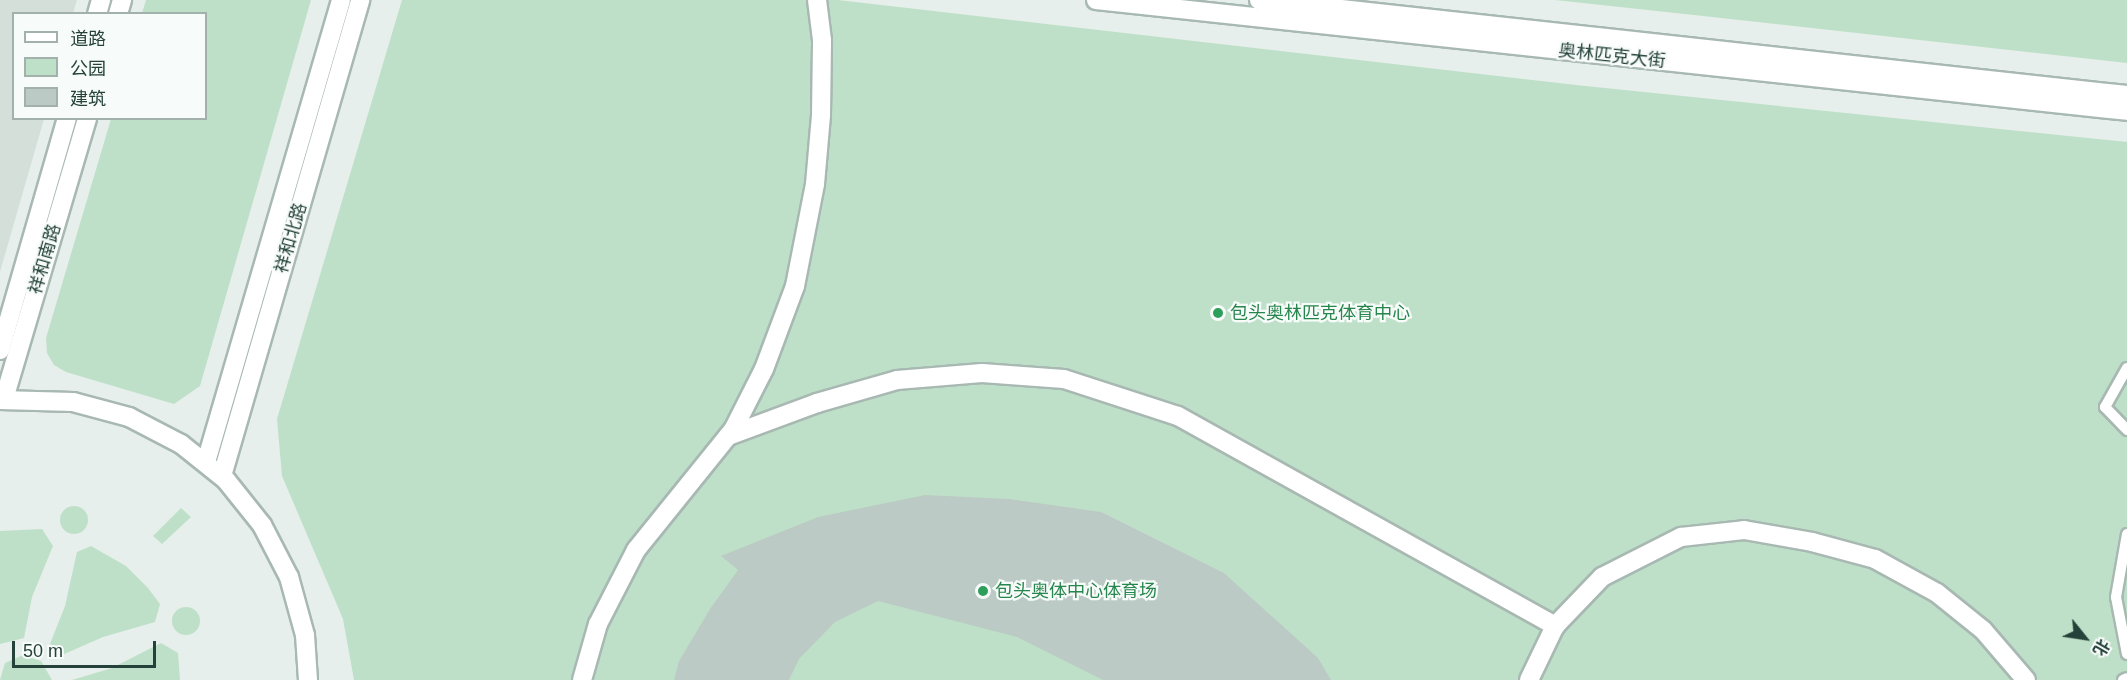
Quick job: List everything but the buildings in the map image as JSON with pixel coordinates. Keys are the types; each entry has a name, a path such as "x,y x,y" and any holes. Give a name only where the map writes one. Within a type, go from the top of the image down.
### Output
{"street":[{"name":"祥和北路","path":"206,462 341,0"},
{"name":"祥和北路","path":"222,476 360,0"},
{"path":"582,680 597,624 636,550 728,436 765,369 795,286 815,184 821,115 822,40 817,0"},
{"name":"奥林匹克大街","path":"1096,0 2127,111"},
{"name":"奥林匹克大街","path":"1259,0 2127,95"},
{"name":"祥和南路","path":"0,350 66,120"},
{"name":"祥和南路","path":"2,400 86,120"},
{"path":"728,436 817,403 897,380 982,373 1064,379 1178,416 1554,626"},
{"path":"2,400 45,399 102,408 156,429 206,462 222,476 262,525 289,577 305,635 308,680"},
{"path":"1529,680 1554,626 1602,577 1681,537 1744,531 1812,542 1875,560 1937,593 1983,630 2026,680"}],"lane":[{"path":"2127,368 2105,407 2127,430"},
{"path":"2127,534 2116,597 2121,636 2127,654"},
{"path":"2123,680 2127,678"}],"shaded area":[{"path":"0,0 77,0 73,12 12,12 12,120 44,120 0,272"}],"green space":[{"path":"146,0 311,0 200,386 174,404 66,372 54,365 47,353 46,338 111,120 207,120 207,12 142,12"},
{"name":"包头奥林匹克体育中心","path":"402,0 838,0 1576,85 2127,142 2127,680 354,680 343,619 282,476 277,419"},
{"path":"1555,0 2127,0 2127,63 1703,16"},
{"path":"74,506 84,510 88,520 84,530 74,534 64,530 60,520 64,510"},
{"path":"181,508 191,517 162,544 153,536"},
{"path":"42,529 53,546 32,597 24,638 0,644 0,531"},
{"path":"91,546 126,566 160,604 155,622 103,637 62,655 50,644 65,606 77,552"},
{"path":"186,607 196,611 200,621 196,631 186,635 176,631 172,621 176,611"},
{"path":"161,643 178,653 180,680 72,680 112,668"},
{"path":"23,655 41,661 52,680 0,680 5,663"}],"place":[{"name":"包头奥林匹克体育中心","path":"1218,313"},
{"name":"包头奥体中心体育场","path":"983,591"}]}
